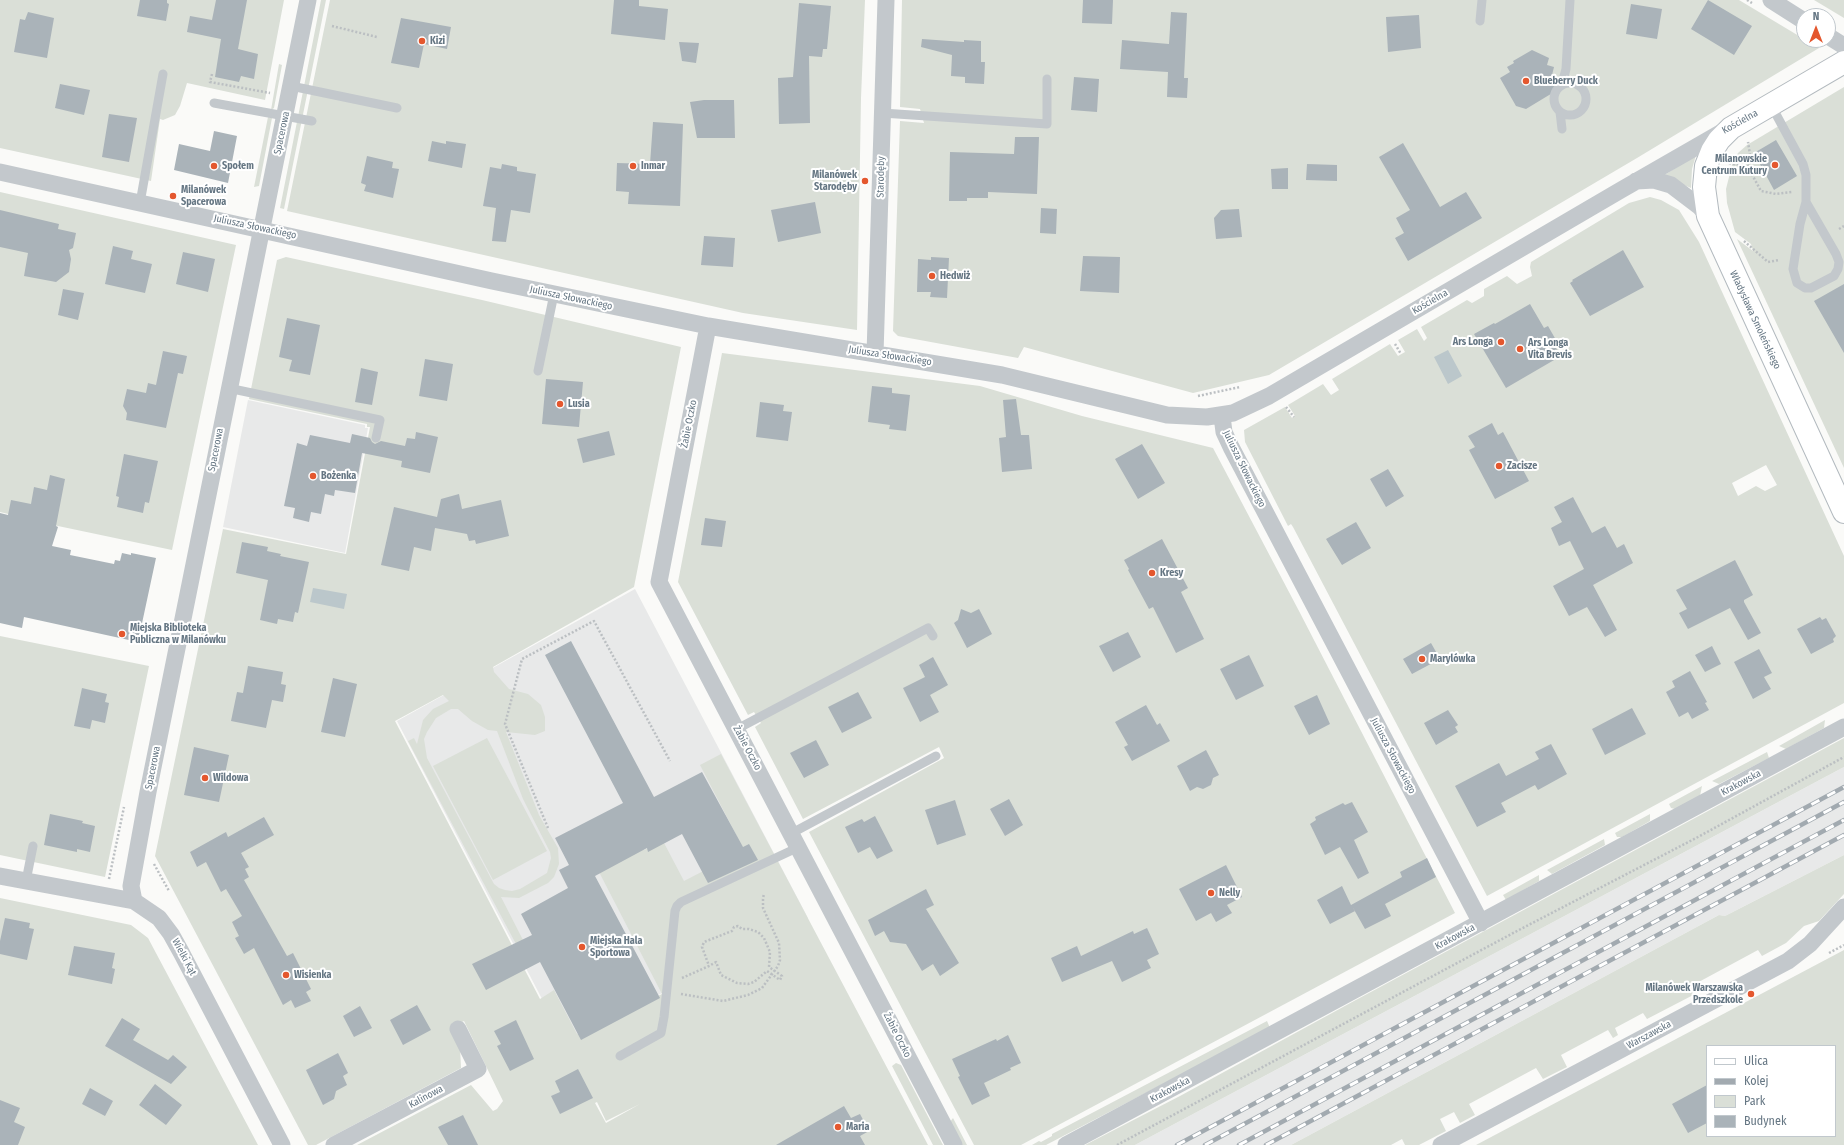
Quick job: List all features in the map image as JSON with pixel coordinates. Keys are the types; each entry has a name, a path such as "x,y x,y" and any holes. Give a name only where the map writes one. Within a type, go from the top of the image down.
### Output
{"street":[{"name":"Spacerowa","path":"134,901 131,886 134,868 228,388 308,0"},
{"name":"Starodęby","path":"876,354 886,0"},
{"path":"1771,0 1796,16"},
{"name":"Kościelna","path":"1222,416 1244,409 1269,396 1636,181 1738,134 1771,105 1844,62"},
{"name":"Władysława Smoleńskiego","path":"1738,134 1719,140 1706,166 1704,187 1708,216 1844,512"},
{"name":"Juliusza Słowackiego","path":"0,172 554,294 708,326 1002,375 1167,415 1192,417 1222,416 1224,432 1231,447 1481,923"},
{"name":"Kościelna","path":"1636,181 1654,180 1671,185 1700,207 1708,216"},
{"name":"Żabie Oczko","path":"708,326 660,582 954,1145"},
{"name":"Krakowska","path":"1066,1145 1844,727"},
{"name":"Wielki Kąt","path":"0,876 134,901 159,918 171,934 282,1145"},
{"name":"Warszawska","path":"1441,1145 1788,961 1806,948 1844,907"},
{"name":"Kalinowa","path":"334,1145 478,1069 458,1029"}],"lane":[{"path":"1480,21 1482,0"},
{"path":"1562,84 1572,82 1581,87 1586,95 1586,102 1581,112 1576,115 1565,115 1560,112 1555,105 1554,99 1562,84 1566,69 1570,0"},
{"path":"140,203 163,74"},
{"path":"882,113 1047,124 1047,79"},
{"path":"291,86 397,108"},
{"path":"214,103 312,121"},
{"path":"1771,105 1803,164 1806,175 1806,202 1800,224 1793,269 1797,283 1805,288 1811,288 1834,276 1838,269 1839,262 1836,254 1806,202"},
{"path":"1560,112 1562,129"},
{"path":"538,370 554,294"},
{"path":"228,388 380,420 376,438"},
{"path":"737,729 928,628 933,636"},
{"path":"620,1056 661,1033 663,1027 675,911 681,902 795,840 936,756"},
{"path":"26,882 33,846"}],"path":[{"path":"332,26 377,37"},
{"path":"212,74 210,82 270,94"},
{"path":"266,113 272,86"},
{"path":"1738,134 1748,139 1751,161 1748,167"},
{"path":"1726,169 1729,159"},
{"path":"1727,163 1748,167"},
{"path":"1748,167 1761,191 1776,194 1806,191"},
{"path":"1392,338 1401,354"},
{"path":"1194,397 1241,387"},
{"path":"1283,401 1294,417"},
{"path":"548,828 505,724 522,658 594,621 670,761"},
{"path":"1117,1145 1517,931 1705,833 1844,757"},
{"path":"109,882 125,805"},
{"path":"150,857 169,892"},
{"path":"667,988 718,1001 731,1000 748,995 762,988 778,966 780,951 779,943 763,908 764,893"},
{"path":"667,988 709,966 716,962 721,975 741,984 754,982 767,971 780,980 782,976 768,967 770,952 768,942 758,932 750,929 742,929 738,926 734,927 732,931 704,942 702,947 709,966"}],"shaded area":[{"path":"1448,350 1462,376 1448,384 1434,357"},
{"path":"248,400 365,425 365,428 368,428 345,553 223,527"},
{"path":"313,588 347,594 344,609 310,602"},
{"path":"635,589 808,918 565,1043 397,721"},
{"path":"1844,767 1844,855 1725,916 1719,915 1291,1145 1135,1145"}],"green space":[{"path":"0,0 284,0 265,100 187,83 180,106 175,115 163,120 160,119 151,181 0,148"},
{"path":"321,0 326,0 284,209 280,208"},
{"path":"330,0 865,0 861,98 857,330 743,313 287,211"},
{"path":"902,0 1739,0 1796,34 1796,48 1819,48 1637,158 1269,375 1193,393 1024,347 1018,358 898,336 893,331 900,121 924,123 920,109 900,107"},
{"path":"1814,0 1844,0 1844,18 1836,13 1836,8 1827,8"},
{"path":"279,64 282,65 274,108 271,110"},
{"path":"1844,87 1844,468 1737,239 1753,251 1751,244 1735,232 1727,203 1726,189 1733,161 1738,153 1747,145"},
{"path":"268,117 272,118 259,186 254,187"},
{"path":"1696,155 1692,169 1691,188 1663,176"},
{"path":"0,192 236,245 172,550 0,512"},
{"path":"1650,197 1661,200 1679,210 1699,242 1844,556 1844,703 1487,896 1293,527 1291,524 1288,526 1245,442 1244,430 1285,407 1292,418 1295,416 1288,405 1323,384 1331,395 1339,390 1332,379 1390,344 1398,356 1405,352 1398,340 1417,329 1424,341 1427,338 1421,327 1467,300 1472,303 1479,299 1484,296 1484,289 1507,276 1517,284 1532,276 1530,267 1531,262 1629,203","holes":["1766,465 1777,485 1765,491 1756,486 1738,496 1732,483"]},
{"path":"286,257 482,300 681,347 634,587 493,667 494,672 509,689 528,694 541,705 545,717 545,731 535,735 506,732 539,815 558,848 559,864 554,877 548,883 519,898 501,897 523,940 516,944 408,741 414,738 417,744 423,720 433,709 449,701 443,695 395,721 540,999 554,990 577,1034 662,994 598,870 642,847 644,850 663,841 684,881 744,850 700,765 721,754 928,1145 357,1145 471,1085 493,1111 497,1109 503,1101 464,1021 451,1028 460,1047 461,1068 316,1145 308,1145 155,856 223,529 346,554 370,427 367,427 367,424 249,399 277,260","holes":["451,709 458,709 472,721 488,730 497,731 523,799 550,852 551,858 547,873 520,889 512,891 505,890 494,884 427,758 424,739 427,732 436,718","597,1102 606,1121 640,1104 606,1123 595,1103"]},
{"path":"722,353 980,386 1082,416 1213,448 1455,913 1021,1145 974,1145 809,832 944,758 939,747 803,819 755,727 761,723 754,712 748,715 678,582"},
{"path":"0,636 149,666 105,877 0,855"},
{"path":"1825,720 1824,728 1786,749 1779,746"},
{"path":"487,738 547,851 493,880 433,766"},
{"path":"1844,738 1844,767 1135,1145 1085,1145 1180,1096"},
{"path":"1767,752 1769,758 1719,784 1712,781"},
{"path":"1702,786 1700,796 1675,809 1671,808 1669,804"},
{"path":"1650,814 1650,821 1622,837 1617,837 1615,833"},
{"path":"1604,839 1605,845 1552,874 1547,870"},
{"path":"1844,855 1844,894 1819,921 1804,926 1786,943 1762,956 1758,950 1695,984 1699,992 1647,1019 1643,1013 1615,1028 1618,1035 1613,1038 1608,1030 1561,1055 1567,1067 1543,1079 1536,1068 1469,1104 1475,1115 1460,1123 1454,1112 1440,1119 1446,1131 1419,1145 1405,1145 1402,1139 1391,1145 1291,1145 1719,915 1725,916"},
{"path":"1539,875 1539,881 1506,900 1503,895"},
{"path":"0,898 131,925 148,938 258,1145 0,1145"},
{"path":"1844,950 1844,1145 1476,1145"},
{"path":"1267,1021 1270,1028 1046,1145 1032,1145 1039,1141 1041,1142 1052,1136 1052,1134"},
{"path":"896,1063 901,1065 943,1145 933,1145 892,1066"},
{"path":"953,1118 967,1145 962,1145 950,1122"}],"building":[{"path":"140,0 167,0 167,3 169,4 166,21 137,16"},
{"path":"216,0 247,0 238,49 258,54 254,79 241,76 239,82 215,77 221,39 187,32 190,16 212,20"},
{"path":"614,0 639,0 639,6 668,9 665,40 611,34"},
{"path":"1083,0 1113,0 1112,24 1082,23"},
{"path":"1708,0 1752,26 1734,55 1691,29"},
{"path":"799,3 831,6 827,49 823,49 822,57 809,56 810,123 779,124 778,78 793,77"},
{"path":"1631,4 1662,9 1657,39 1626,34"},
{"path":"28,12 54,18 47,58 14,52 20,19 25,20"},
{"path":"1171,12 1187,13 1184,78 1188,78 1187,98 1167,97 1168,72 1120,69 1122,40 1169,44"},
{"path":"1419,15 1421,48 1388,52 1386,17"},
{"name":"Kizi","path":"401,18 451,27 447,49 424,44 419,68 391,63"},
{"path":"922,39 964,42 964,40 981,41 981,62 985,62 984,84 965,83 965,77 951,76 952,55 921,47"},
{"path":"679,42 699,43 696,63 682,61"},
{"name":"Blueberry Duck","path":"1532,50 1549,58 1547,65 1554,67 1550,83 1559,89 1526,109 1516,106 1500,78 1510,72 1507,67 1514,63 1513,61"},
{"path":"1074,77 1099,79 1097,112 1071,110"},
{"path":"60,84 90,90 84,115 55,108"},
{"path":"704,100 734,100 735,138 697,138 690,102"},
{"path":"109,114 137,118 129,162 102,157"},
{"name":"Inmar","path":"653,122 683,124 680,206 628,204 629,192 616,191 617,163 650,164"},
{"path":"214,131 237,136 228,183 174,170 179,144 210,151"},
{"path":"1015,137 1039,137 1037,194 988,192 988,198 967,198 967,201 949,201 950,152 1014,154"},
{"name":"Milanowskie Centrum Kutury","path":"1776,140 1797,176 1774,190 1754,153"},
{"path":"432,141 446,144 446,141 466,144 462,168 428,161"},
{"path":"1403,143 1440,207 1466,192 1482,218 1408,261 1395,238 1404,233 1396,218 1410,210 1379,157"},
{"path":"367,156 393,162 392,168 399,169 393,198 364,191 366,185 361,183"},
{"path":"502,164 517,167 517,171 536,174 530,213 511,210 506,242 492,241 496,208 483,206 490,167 501,169"},
{"path":"1307,164 1337,165 1337,181 1306,180"},
{"path":"1288,168 1288,189 1272,189 1271,169"},
{"path":"815,202 821,233 778,242 771,210"},
{"path":"1041,208 1057,209 1056,234 1040,233"},
{"path":"1239,209 1242,237 1216,239 1214,218 1221,210"},
{"path":"0,210 59,224 58,229 76,233 73,248 69,250 71,259 69,272 56,282 24,276 28,253 0,247"},
{"path":"704,236 735,238 733,267 701,265"},
{"path":"113,246 133,251 131,259 152,264 145,293 105,284"},
{"path":"1623,250 1644,287 1590,316 1570,283 1573,281 1572,280"},
{"path":"183,252 215,259 208,292 176,284"},
{"path":"1083,256 1120,257 1119,293 1080,291"},
{"name":"Hedwiż","path":"931,257 949,258 947,298 930,297 931,292 917,292 918,259 931,260"},
{"path":"1844,284 1844,353 1814,301"},
{"path":"63,289 84,293 78,320 58,315"},
{"name":"Ars Longa Vita Brevis","path":"1530,304 1544,328 1548,326 1556,340 1552,342 1561,356 1506,388 1474,334"},
{"path":"287,318 320,325 310,375 289,371 292,360 279,357"},
{"path":"163,351 187,356 183,374 178,373 166,428 126,420 127,413 123,406 127,389 146,393 148,383 156,385"},
{"path":"425,359 453,364 447,401 419,396"},
{"path":"361,368 378,372 372,405 355,402"},
{"name":"Lusia","path":"546,379 583,382 579,427 542,424"},
{"path":"872,386 892,388 892,393 910,395 906,431 889,429 890,425 868,422"},
{"path":"1016,399 1021,435 1029,435 1032,469 1002,472 999,438 1006,437 1003,400"},
{"path":"760,402 784,405 783,411 792,412 788,441 756,437"},
{"name":"Zacisze","path":"1492,423 1498,435 1503,432 1529,481 1495,499 1469,450 1475,447 1468,436"},
{"path":"609,431 615,455 583,463 577,439"},
{"path":"416,432 438,437 430,473 401,467 402,461 362,453 355,493 335,490 334,496 325,494 321,514 311,512 309,522 293,518 295,508 284,506 297,443 307,446 310,435 350,443 352,434 370,438 375,444 381,441 405,446 407,438 415,439"},
{"path":"1142,444 1165,483 1138,499 1115,459"},
{"path":"124,454 158,461 149,503 145,502 143,513 117,507 119,497 116,496"},
{"path":"1388,469 1404,496 1386,507 1370,479"},
{"path":"50,475 65,479 56,526 58,527 52,546 71,550 70,555 114,564 115,560 120,561 122,553 131,555 131,553 156,558 138,642 24,617 22,628 0,623 0,513 8,515 11,500 31,504 34,487 47,490"},
{"path":"459,494 462,509 501,500 509,536 476,544 475,540 469,541 467,534 435,528 431,551 414,547 409,571 381,565 394,507 437,517 441,499"},
{"path":"1573,497 1592,533 1605,526 1617,548 1624,544 1633,563 1593,585 1617,630 1605,637 1587,607 1569,616 1553,586 1584,569 1570,541 1559,546 1551,528 1562,522 1554,507"},
{"path":"705,518 726,521 722,547 701,545"},
{"path":"1356,522 1371,548 1342,565 1326,539"},
{"path":"1162,539 1188,588 1181,592 1204,639 1176,653 1153,607 1149,609 1124,560"},
{"path":"242,542 268,547 267,551 281,554 280,556 309,562 298,613 295,612 293,622 278,619 277,624 260,620 268,580 236,573"},
{"path":"1735,560 1753,595 1744,600 1744,602 1761,633 1748,640 1730,608 1688,629 1679,613 1687,609 1676,590"},
{"path":"961,609 971,613 979,609 992,634 967,648 954,623 958,620"},
{"path":"1820,617 1822,620 1826,618 1836,636 1833,639 1834,642 1811,654 1797,629"},
{"path":"1128,632 1141,657 1113,672 1099,646"},
{"path":"571,641 654,797 702,772 743,847 749,844 758,860 708,883 682,834 648,852 647,848 595,876 660,998 581,1040 540,962 486,990 472,964 532,935 521,914 568,888 559,870 569,865 555,838 623,803 545,655"},
{"name":"Marylówka","path":"1431,643 1440,659 1412,674 1403,659"},
{"path":"1712,646 1721,664 1705,672 1695,655"},
{"path":"1759,649 1772,673 1764,677 1771,689 1753,699 1734,662"},
{"path":"1249,655 1264,686 1236,700 1220,669"},
{"path":"933,657 948,685 930,695 939,712 920,722 903,688 925,677 919,665"},
{"path":"248,666 283,672 281,684 286,685 283,702 272,700 266,728 231,721 237,692 243,693"},
{"path":"1690,671 1707,702 1705,703 1709,710 1692,719 1688,712 1679,717 1666,692 1675,687 1672,681"},
{"path":"333,678 357,684 345,737 321,732"},
{"path":"82,688 107,694 105,702 109,703 105,723 92,720 90,729 74,726"},
{"path":"858,692 872,718 842,733 828,707"},
{"path":"1317,695 1330,724 1309,735 1294,706"},
{"path":"1146,705 1157,725 1160,723 1170,741 1132,761 1124,747 1128,745 1115,722"},
{"path":"1632,708 1646,734 1605,755 1592,729"},
{"path":"1448,710 1458,725 1455,727 1458,732 1436,745 1424,723"},
{"path":"816,740 829,765 804,778 790,753"},
{"path":"1551,744 1567,774 1538,790 1535,785 1501,803 1506,812 1477,827 1455,786 1499,763 1506,776 1539,759 1535,752"},
{"name":"Wildowa","path":"194,747 229,755 219,802 184,795"},
{"path":"1206,750 1219,775 1213,778 1211,785 1203,789 1197,787 1190,791 1177,766"},
{"path":"1009,799 1023,825 1005,836 990,809"},
{"path":"955,800 966,835 937,845 925,810"},
{"path":"1352,802 1368,832 1354,840 1369,873 1358,879 1340,847 1325,855 1310,824 1316,820 1315,817 1343,803 1345,805"},
{"path":"50,814 83,821 82,823 95,826 90,852 77,849 77,852 44,845"},
{"path":"875,816 893,851 877,859 870,847 858,853 845,827 862,819 864,822"},
{"path":"264,817 274,835 241,853 249,867 245,869 249,877 244,880 287,956 293,953 311,989 306,992 311,1001 295,1008 291,1000 283,1005 254,948 244,954 235,938 239,936 232,922 242,916 226,889 221,892 206,862 197,867 190,852 226,832 228,837"},
{"path":"1427,858 1436,877 1385,904 1391,916 1365,929 1355,911 1330,924 1317,900 1342,886 1351,905 1402,877 1400,872"},
{"name":"Nelly","path":"1226,865 1242,897 1227,905 1232,913 1216,922 1211,913 1196,921 1179,889"},
{"path":"926,889 934,905 926,909 959,963 940,976 933,964 922,971 906,944 890,942 884,931 875,936 868,920"},
{"path":"5,918 30,923 29,928 34,929 27,960 0,954 0,941"},
{"path":"1147,928 1159,954 1147,960 1151,968 1122,982 1112,961 1062,982 1051,958 1077,946 1081,956 1133,931 1134,934"},
{"path":"74,946 115,953 112,968 115,969 112,984 68,975"},
{"path":"417,1005 431,1030 403,1045 390,1020"},
{"path":"360,1006 372,1028 354,1037 343,1016"},
{"path":"122,1018 140,1029 133,1040 168,1060 173,1055 187,1067 171,1084 105,1046"},
{"path":"516,1020 534,1059 510,1071 497,1046 501,1044 494,1031"},
{"path":"1008,1035 1021,1063 1010,1068 1011,1070 984,1083 990,1096 972,1105 958,1077 960,1076 952,1059"},
{"path":"338,1053 348,1073 343,1076 347,1085 336,1091 334,1099 323,1105 306,1070"},
{"path":"578,1069 593,1098 560,1114 551,1096 560,1092 555,1081"},
{"path":"155,1084 182,1105 166,1125 139,1105"},
{"path":"1706,1086 1706,1124 1688,1133 1672,1104"},
{"path":"90,1088 113,1101 105,1116 82,1104"},
{"path":"0,1100 20,1108 14,1122 25,1127 18,1145 0,1145"},
{"name":"Maria","path":"844,1106 851,1118 860,1114 869,1131 860,1136 865,1145 776,1145"},
{"path":"463,1115 478,1145 448,1145 438,1127"}],"railway":[{"path":"1177,1145 1844,787"},
{"path":"1205,1145 1844,802"},
{"path":"1239,1145 1844,820"},
{"path":"1266,1145 1844,835"}],"place":[{"name":"Kizi","path":"422,41"},
{"name":"Blueberry Duck","path":"1526,81"},
{"name":"Milanowskie Centrum Kutury","path":"1775,165"},
{"name":"Społem","path":"214,166"},
{"name":"Inmar","path":"633,166"},
{"name":"Milanówek Starodęby","path":"865,181"},
{"name":"Milanówek Spacerowa","path":"173,196"},
{"name":"Hedwiż","path":"932,276"},
{"name":"Ars Longa","path":"1501,342"},
{"name":"Ars Longa Vita Brevis","path":"1520,349"},
{"name":"Lusia","path":"560,404"},
{"name":"Zacisze","path":"1499,466"},
{"name":"Bożenka","path":"313,476"},
{"name":"Kresy","path":"1152,573"},
{"name":"Miejska Biblioteka Publiczna w Milanówku","path":"122,634"},
{"name":"Marylówka","path":"1422,659"},
{"name":"Wildowa","path":"205,778"},
{"name":"Nelly","path":"1211,893"},
{"name":"Miejska Hala Sportowa","path":"582,947"},
{"name":"Wisienka","path":"286,975"},
{"name":"Milanówek Warszawska Przedszkole","path":"1751,994"},
{"name":"Maria","path":"838,1127"}]}
